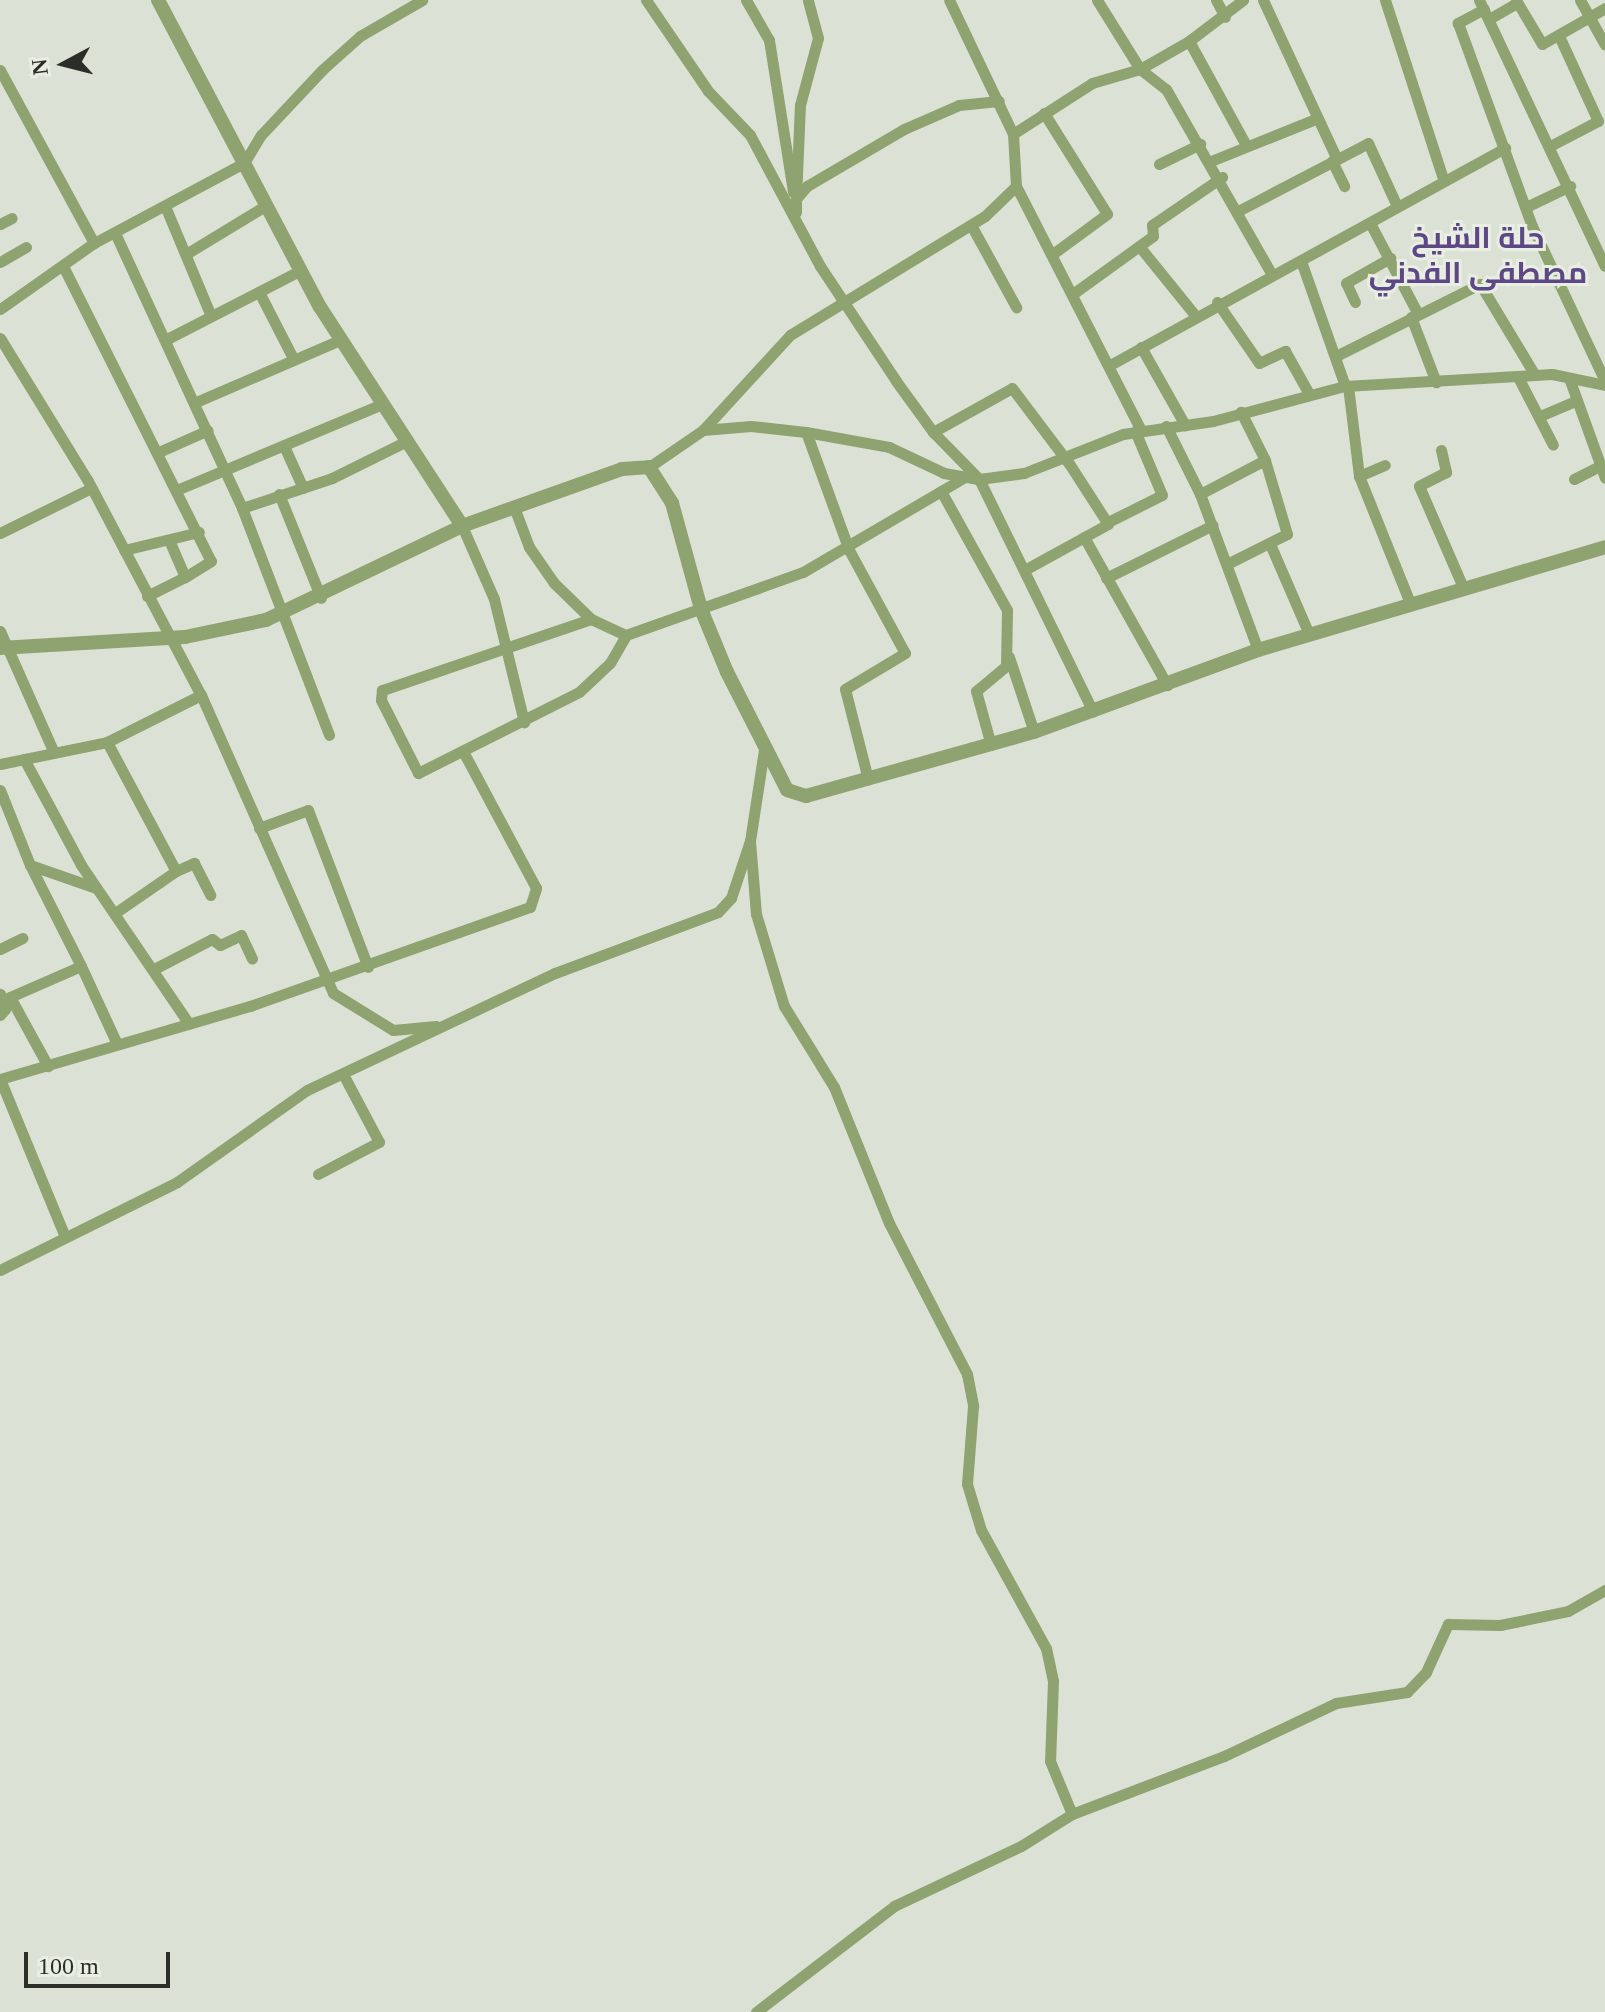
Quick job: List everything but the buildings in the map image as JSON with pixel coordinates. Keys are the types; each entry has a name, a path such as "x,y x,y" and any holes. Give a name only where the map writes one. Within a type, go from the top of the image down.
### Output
{"street":[{"path":"158,0 265,206 340,340 462,526 494,599 524,722"},
{"path":"0,309 94,243 244,163 261,135 322,70 360,36 422,0"},
{"path":"646,0 708,91 750,135 797,214 841,298 933,432 979,479 1028,568 1093,712"},
{"path":"746,0 769,40 797,214"},
{"path":"795,195 800,105 818,38 808,0"},
{"path":"949,0 1013,134 1016,186 1054,253 1110,365 1162,495 1028,568"},
{"path":"1097,0 1140,69 1166,89 1222,177 1272,275"},
{"path":"1216,0 1225,17"},
{"path":"1013,134 1092,83 1140,69 1189,41 1225,17 1243,0"},
{"path":"1263,0 1318,118 1344,186"},
{"path":"1385,0 1443,178"},
{"path":"1580,0 1605,45"},
{"path":"1605,8 1560,38 1541,43 1516,2 1484,9 1458,23 1526,207 1605,383"},
{"path":"1484,9 1552,145 1605,266"},
{"path":"1552,145 1601,121 1560,38"},
{"path":"1189,41 1246,145"},
{"path":"0,70 94,243"},
{"path":"795,195 904,129 959,105 999,101"},
{"path":"1044,113 1107,214 1054,253"},
{"path":"1211,161 1318,118"},
{"path":"1240,210 1368,143 1397,206"},
{"path":"1159,164 1200,144"},
{"path":"1110,365 1194,314 1301,261 1443,178 1505,148"},
{"path":"1074,293 1153,236 1150,227 1222,177"},
{"path":"3,648 108,637 170,639 286,613 462,526 622,469 649,467 703,430 766,356 841,298 971,225 1016,186"},
{"path":"1526,207 1570,186"},
{"path":"165,206 211,316"},
{"path":"186,254 265,206"},
{"path":"0,224 12,218"},
{"path":"1370,223 1390,258 1415,316 1436,382"},
{"path":"971,225 1016,307"},
{"path":"115,233 167,339 242,508 286,613 329,735"},
{"path":"1139,246 1194,314"},
{"path":"0,262 26,247"},
{"path":"1355,302 1346,283 1390,258"},
{"path":"1301,261 1347,386 1359,476 1410,603"},
{"path":"63,266 161,451 212,563 147,596"},
{"path":"167,339 301,270"},
{"path":"1336,356 1482,284 1535,375"},
{"path":"259,292 294,360"},
{"path":"1217,302 1259,363 1285,351 1308,392"},
{"path":"0,338 91,488 201,695 326,981 341,1001 393,1030 452,1023"},
{"path":"196,402 340,340"},
{"path":"1141,347 1185,425"},
{"path":"703,430 806,432 889,447 963,478 979,479 1024,473 1138,430 1185,425 1308,392 1347,386 1535,375 1605,383"},
{"path":"1518,377 1553,445"},
{"path":"1569,378 1605,478"},
{"path":"933,432 1012,388 1108,522"},
{"path":"1540,416 1576,401"},
{"path":"179,489 382,404"},
{"path":"1227,564 1287,534 1265,460 1241,412"},
{"path":"1166,426 1213,525 1258,650"},
{"path":"161,451 208,430"},
{"path":"806,432 849,550 906,655 847,685 868,779"},
{"path":"242,508 303,488 407,441"},
{"path":"284,446 303,488"},
{"path":"1441,450 1446,472 1419,486 1463,587"},
{"path":"1200,494 1265,460"},
{"path":"1359,476 1385,465"},
{"path":"1574,479 1600,466"},
{"path":"649,467 672,503 701,609 764,750 794,795 868,779 1034,732 1258,650 1605,547"},
{"path":"591,619 505,653 387,688 380,695 418,773 524,722 593,680 626,635 701,609 849,550 963,478"},
{"path":"0,533 91,488"},
{"path":"941,491 1005,607 1008,657 1034,732"},
{"path":"279,494 321,598"},
{"path":"514,507 541,567 591,619 626,635"},
{"path":"1106,578 1213,525"},
{"path":"124,550 199,532"},
{"path":"1084,537 1167,685"},
{"path":"169,540 185,577"},
{"path":"1270,544 1309,634"},
{"path":"0,631 3,648 54,753"},
{"path":"991,745 976,691 1008,657"},
{"path":"0,764 107,742 201,695"},
{"path":"107,742 176,871"},
{"path":"0,1270 64,1234 177,1182 248,1128 343,1074 555,973 718,912 731,898 750,841 764,750"},
{"path":"64,1234 0,1079 189,1024 368,967 537,899 536,888 464,753"},
{"path":"24,759 98,888 189,1024"},
{"path":"0,790 30,865 117,1044"},
{"path":"259,828 308,810 368,967"},
{"path":"750,841 756,914 784,1006 834,1087 889,1223 967,1374 973,1406 967,1484 981,1530 1046,1648 1053,1681 1050,1761 1072,1814"},
{"path":"115,913 176,871 194,863 210,895"},
{"path":"30,865 98,888"},
{"path":"154,969 212,939 220,945 240,935 252,959"},
{"path":"0,949 23,938"},
{"path":"5,997 81,966"},
{"path":"0,1015 5,997"},
{"path":"5,997 48,1066"},
{"path":"318,1174 379,1142 343,1074"},
{"path":"756,2012 894,1906 1021,1846 1072,1814 1224,1756 1336,1703 1407,1692 1426,1672 1448,1624 1500,1625 1558,1613 1605,1590"}],"district":[{"name":"حلة الشيخ مصطفى الفدني","path":"1478,255"}]}
